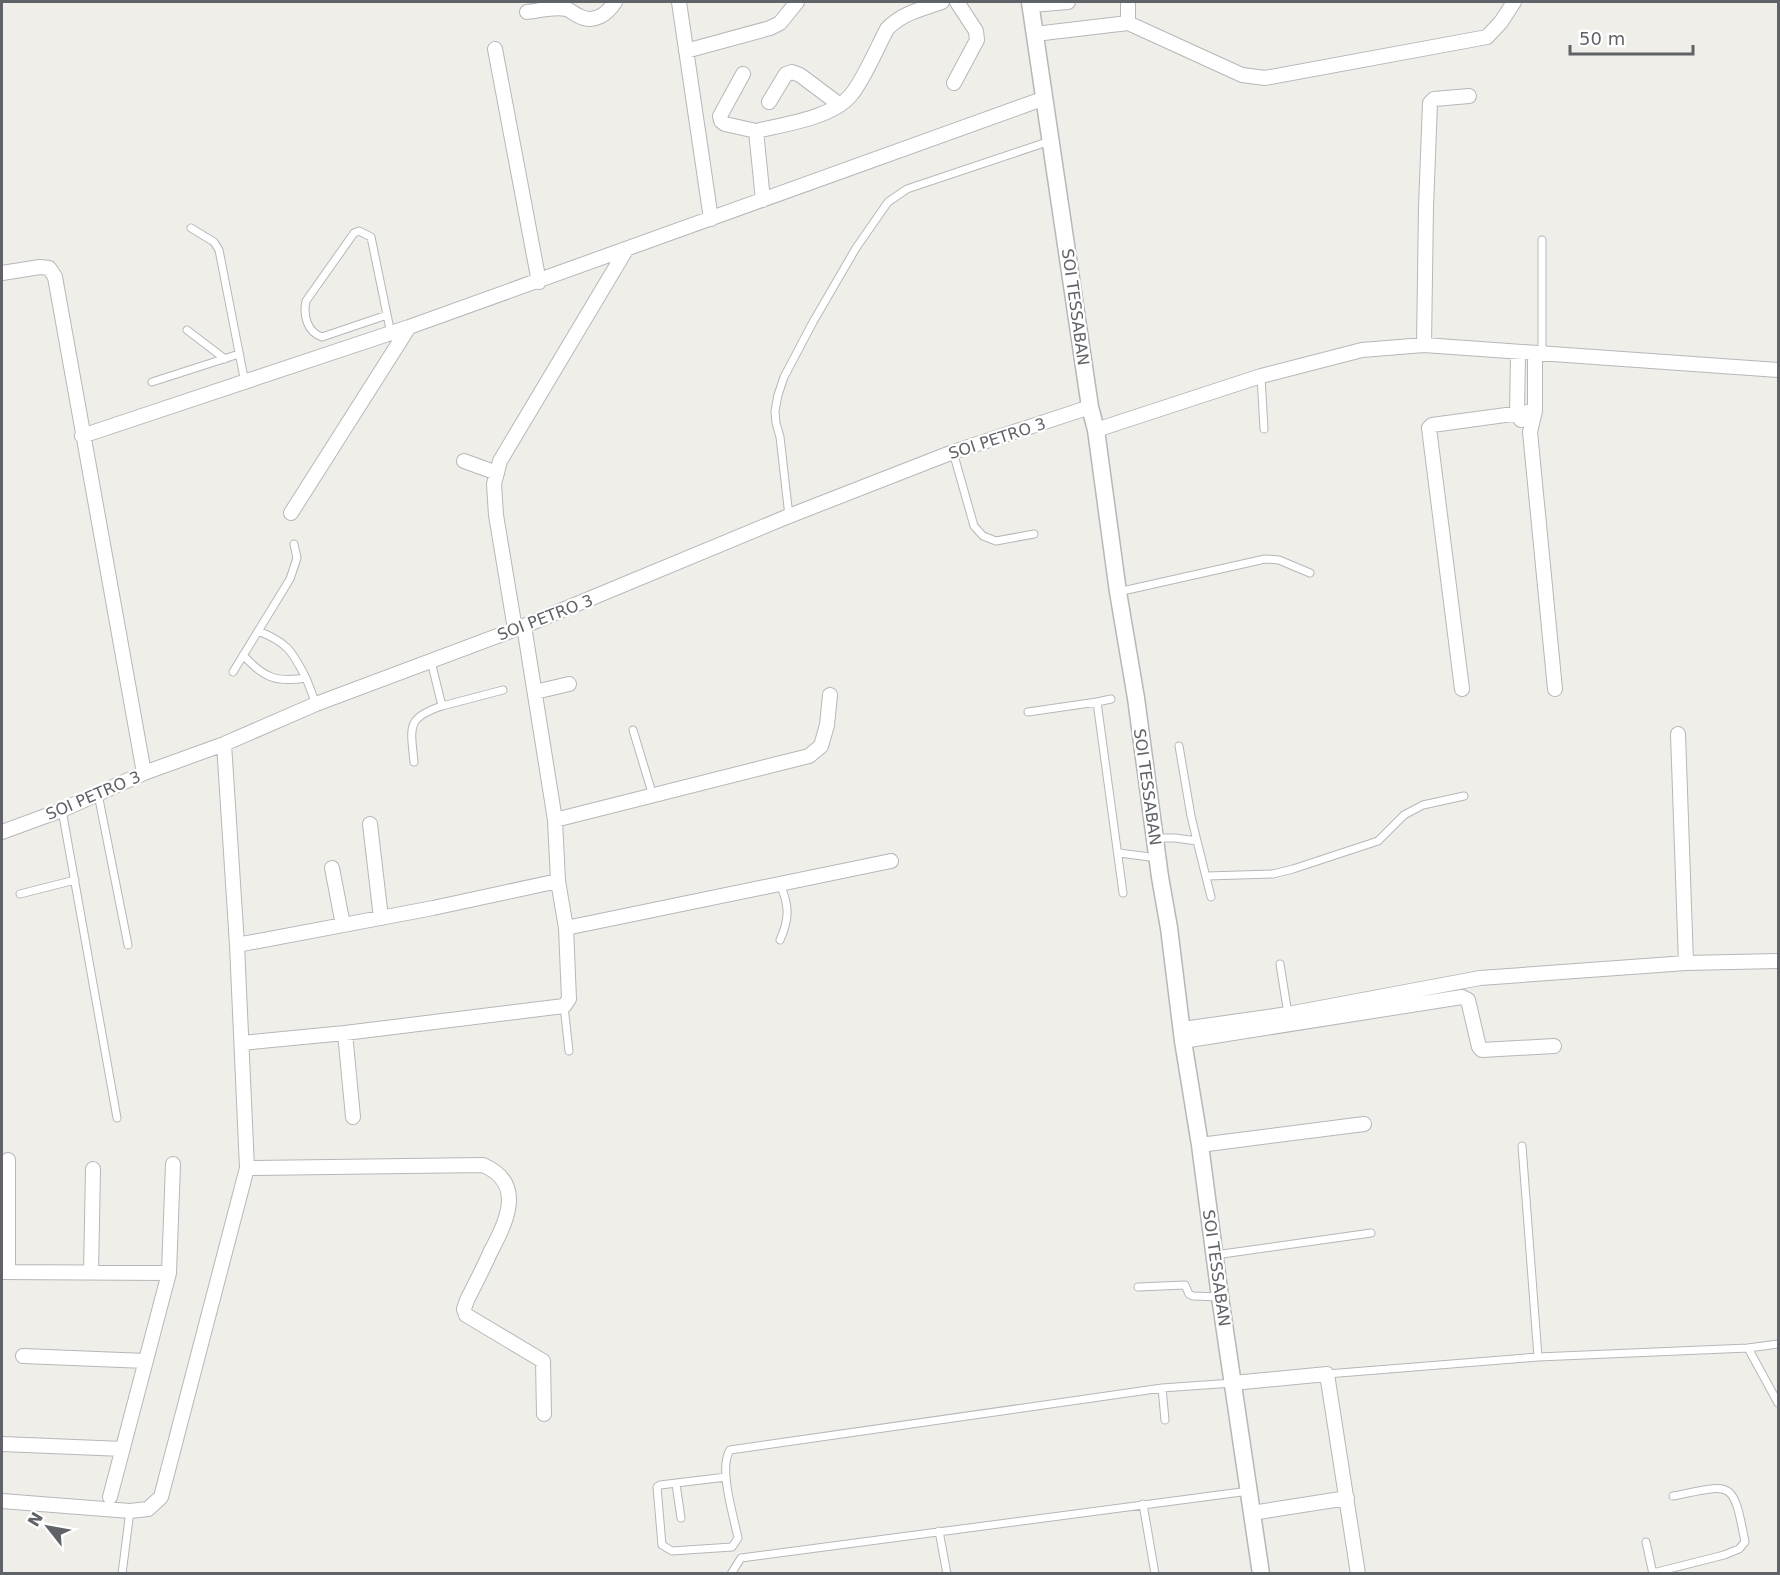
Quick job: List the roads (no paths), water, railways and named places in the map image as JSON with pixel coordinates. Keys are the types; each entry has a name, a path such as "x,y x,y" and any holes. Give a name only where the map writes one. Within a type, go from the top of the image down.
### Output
{"street":[{"path":"527,12 564,8 582,18 594,19 605,14 615,2"},
{"path":"679,2 711,219"},
{"path":"686,51 770,28 780,22 797,2"},
{"path":"743,74 720,116 721,121 725,124 756,131 827,112 840,105 852,94 887,29 895,20 905,14 942,2"},
{"path":"954,83 977,40 973,26 957,2"},
{"path":"1031,3 1068,2"},
{"path":"1128,2 1128,23"},
{"path":"1035,34 1128,23 1242,75 1266,78 1487,37 1501,22 1514,2"},
{"name":"SOI TESSABAN","path":"1031,3 1090,407 1096,430 1118,592 1136,698 1261,1574"},
{"path":"495,49 538,282"},
{"path":"769,102 786,74 792,72 800,75 840,105"},
{"path":"1424,345 1430,103 1434,99 1469,96"},
{"path":"82,435 245,383 538,282 1045,98"},
{"path":"756,131 763,200"},
{"path":"242,1043 345,1033 564,1006 569,999 566,928 558,881 555,820 535,692 496,515 494,484 500,461 626,250"},
{"path":"2,273 40,267 49,268 55,277 144,773"},
{"path":"291,513 409,327"},
{"path":"1096,430 1261,376 1362,350 1424,345 1779,370"},
{"path":"1518,352 1517,415 1530,432"},
{"path":"1539,353 1535,411 1530,432 1555,689"},
{"name":"SOI PETRO 3","path":"2,832 62,810 144,773 224,744 316,704 520,628 789,516 953,452 1090,407"},
{"path":"1462,689 1429,428 1432,425 1535,411"},
{"path":"464,461 497,473"},
{"path":"535,692 569,684"},
{"path":"555,820 809,756 821,746 827,725 830,695"},
{"path":"1678,734 1686,963"},
{"path":"2,1501 130,1511 148,1509 161,1497 247,1167 237,945 224,744"},
{"path":"370,824 381,918"},
{"path":"566,928 891,861"},
{"path":"332,868 343,925"},
{"path":"237,945 558,881"},
{"path":"1183,1035 1480,978 1686,963 1779,961"},
{"path":"1183,1035 1462,997 1468,1000 1479,1047 1482,1050 1554,1046"},
{"path":"345,1033 353,1117"},
{"path":"1200,1145 1364,1124"},
{"path":"8,1160 5,1272 169,1274"},
{"path":"110,1497 169,1274 173,1164"},
{"path":"247,1167 483,1165 498,1174 507,1190 509,1209 507,1221 467,1299 464,1312 466,1316 543,1361 544,1414"},
{"path":"91,1273 93,1169"},
{"path":"23,1356 146,1361"},
{"path":"1233,1383 1327,1374 1358,1574"},
{"path":"2,1444 123,1449"},
{"path":"1252,1514 1347,1498"}],"lane":[{"path":"789,516 780,437 776,423 775,411 778,394 784,377 813,322 873,223 888,202 907,189 1052,141"},
{"path":"191,228 214,242 219,250 245,383"},
{"path":"387,315 328,336 312,332 306,321 304,309 306,301 354,232 359,231 371,237 391,333"},
{"path":"1539,353 1542,240"},
{"path":"187,330 225,358"},
{"path":"152,382 239,354"},
{"path":"1261,376 1263,429"},
{"path":"953,452 974,526 983,536 996,541 1034,534"},
{"path":"233,672 290,579 297,558 294,544"},
{"path":"1118,592 1265,559 1279,560 1310,573"},
{"path":"258,631 276,638 295,656 316,704"},
{"path":"243,655 257,671 265,675 291,680 306,678"},
{"path":"431,662 442,706"},
{"path":"414,762 411,727 415,720 428,710 503,690"},
{"path":"1028,712 1112,699"},
{"path":"1097,702 1123,892"},
{"path":"633,730 653,796"},
{"path":"1179,746 1191,816 1211,897"},
{"path":"98,794 128,945"},
{"path":"1207,876 1273,874 1293,869 1378,841 1404,815 1423,805 1464,796"},
{"path":"62,810 117,1118"},
{"path":"1155,838 1197,841"},
{"path":"1119,853 1158,858"},
{"path":"20,894 75,880"},
{"path":"780,884 787,901 788,915 780,940"},
{"path":"1280,964 1288,1014"},
{"path":"564,1006 569,1051"},
{"path":"1522,1146 1538,1357"},
{"path":"1215,1255 1371,1233"},
{"path":"1138,1287 1185,1285 1189,1294 1193,1296 1220,1297"},
{"path":"1327,1374 1538,1357 1748,1348 1779,1344"},
{"path":"1748,1348 1779,1403"},
{"path":"726,1478 660,1485 656,1490 662,1545 672,1551 732,1547 738,1538 726,1478 726,1456 730,1450 1162,1388 1233,1383"},
{"path":"1162,1388 1165,1420"},
{"path":"676,1484 681,1518"},
{"path":"1646,1542 1653,1573 1724,1555 1739,1549 1745,1542 1735,1499 1728,1490 1717,1487 1673,1496"},
{"path":"731,1574 741,1558 1249,1491"},
{"path":"1143,1504 1155,1574"},
{"path":"122,1574 130,1511"},
{"path":"939,1532 946,1574"}]}
